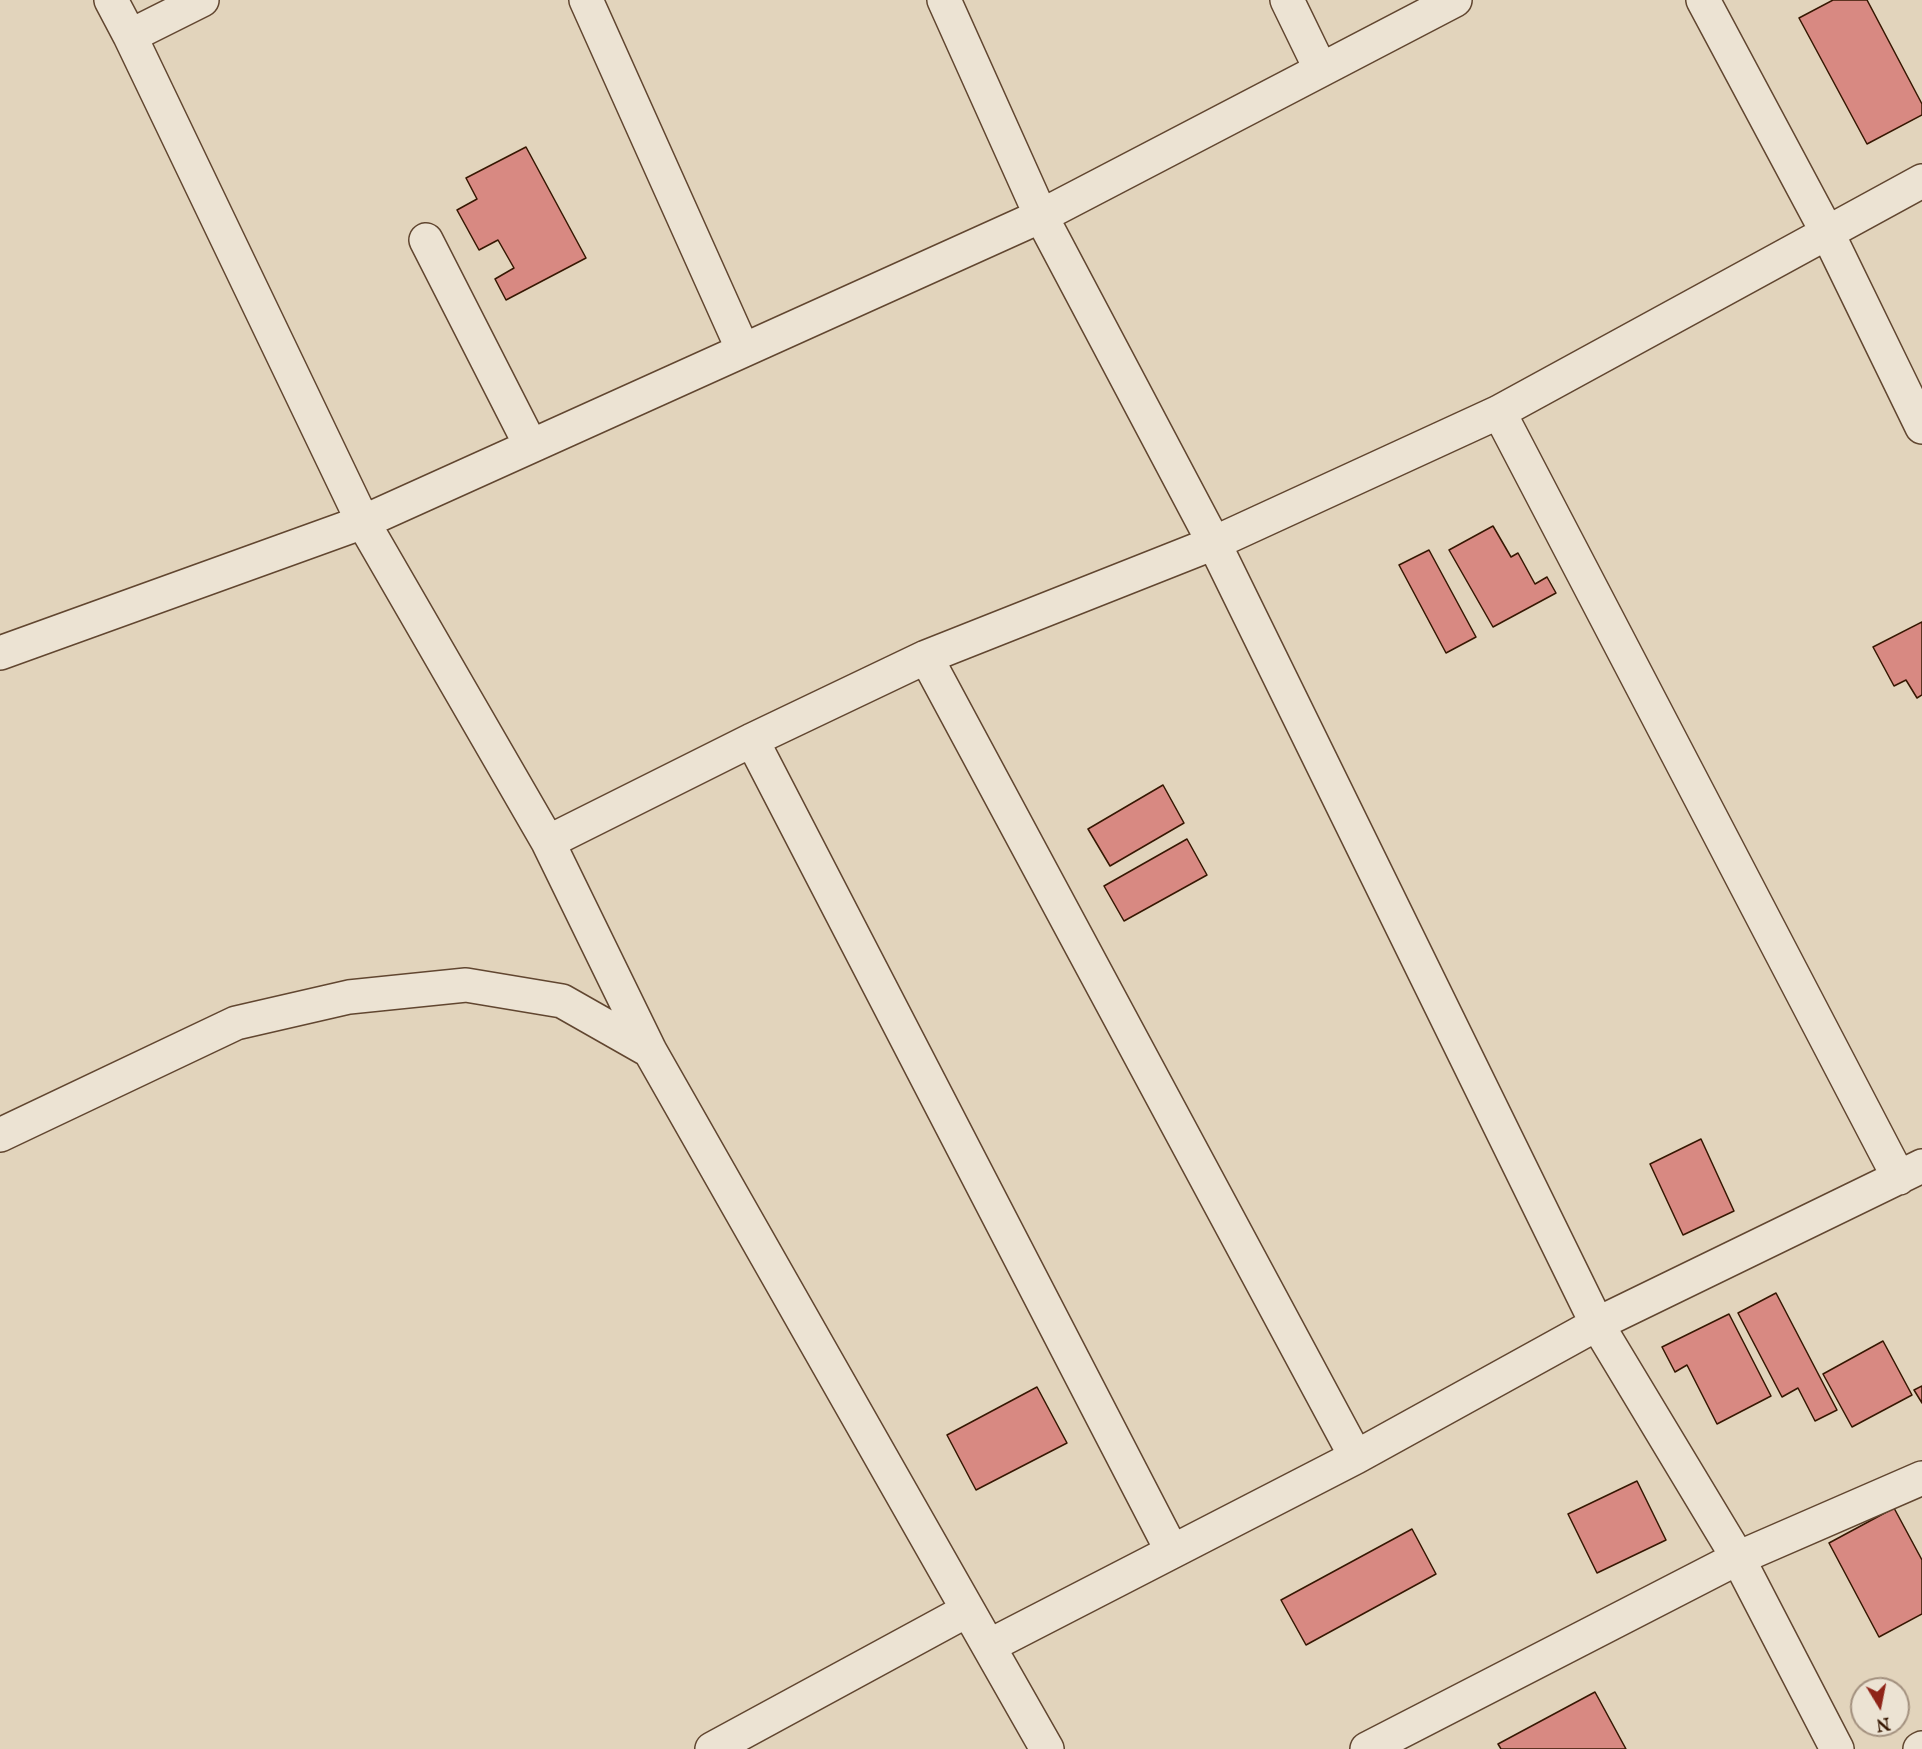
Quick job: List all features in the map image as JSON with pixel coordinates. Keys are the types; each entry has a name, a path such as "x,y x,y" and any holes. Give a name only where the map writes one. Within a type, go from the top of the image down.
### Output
{"street":[{"path":"111,0 363,522 548,843 650,1051 1047,1749"},
{"path":"130,36 202,0"},
{"path":"586,0 743,350"},
{"path":"944,0 1041,216 1214,543 1598,1324 1738,1558 1837,1749"},
{"path":"1287,0 1321,70"},
{"path":"0,653 363,522 1041,216 1455,0"},
{"path":"1703,0 1827,231 1922,427"},
{"path":"548,843 752,740 926,657 1214,543 1499,412 1922,181"},
{"path":"426,240 531,446"},
{"path":"989,1646 1356,1456 1598,1324 1911,1172 1499,412"},
{"path":"926,657 1356,1456"},
{"path":"752,740 1172,1551"},
{"path":"0,1135 236,1023 349,997 466,985 562,1001 650,1051"},
{"path":"1367,1749 1738,1558 1922,1478"},
{"path":"712,1749 968,1610"}],"building":[{"path":"1833,0 1867,0 1922,104 1922,115 1867,144 1799,18"},
{"path":"526,147 586,258 506,300 495,279 514,268 498,240 479,250 457,210 477,199 466,178"},
{"path":"1493,526 1511,557 1518,553 1535,584 1547,577 1556,593 1493,627 1449,550"},
{"path":"1429,550 1476,637 1446,653 1399,565"},
{"path":"1922,622 1922,695 1917,698 1906,680 1894,686 1873,647"},
{"path":"1163,785 1184,823 1110,866 1088,829"},
{"path":"1187,839 1207,875 1124,921 1104,886"},
{"path":"1701,1139 1734,1211 1683,1235 1650,1164"},
{"path":"1776,1293 1837,1410 1815,1421 1798,1388 1782,1397 1738,1313"},
{"path":"1729,1314 1771,1396 1717,1424 1687,1365 1675,1372 1662,1347"},
{"path":"1883,1341 1912,1395 1852,1427 1823,1374"},
{"path":"1922,1386 1922,1403 1914,1390"},
{"path":"1037,1387 1067,1443 976,1490 947,1435"},
{"path":"1637,1481 1666,1540 1597,1573 1568,1514"},
{"path":"1894,1508 1922,1560 1922,1614 1879,1637 1829,1543"},
{"path":"1412,1529 1436,1574 1306,1645 1281,1600"},
{"path":"1595,1692 1626,1749 1501,1749 1498,1744"}]}
